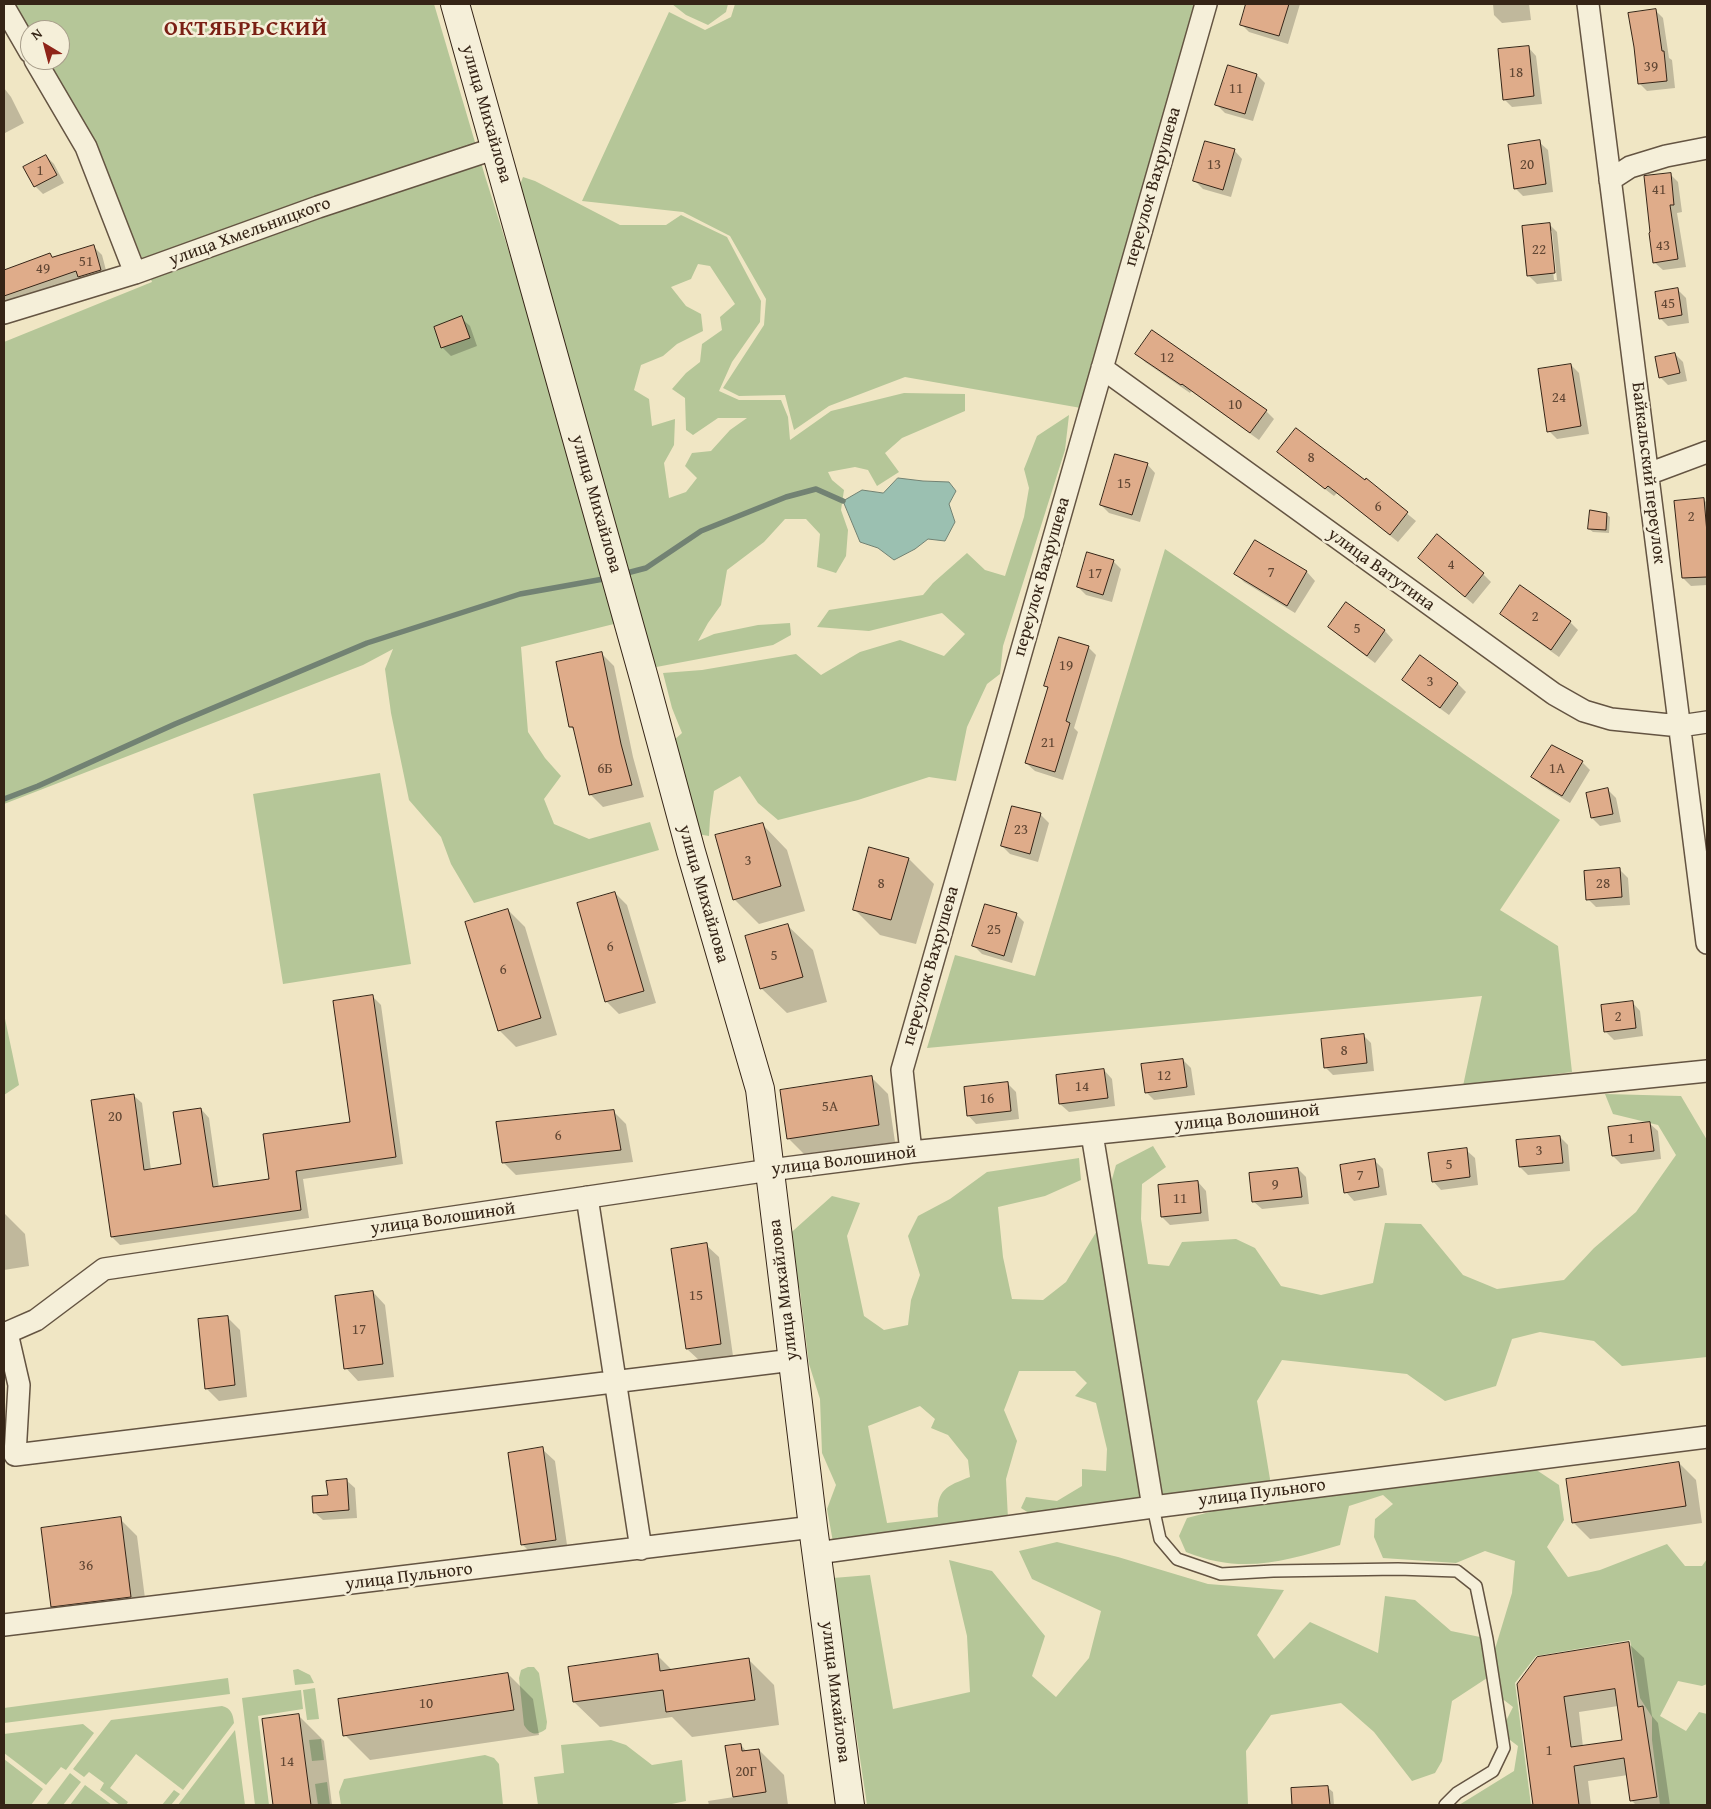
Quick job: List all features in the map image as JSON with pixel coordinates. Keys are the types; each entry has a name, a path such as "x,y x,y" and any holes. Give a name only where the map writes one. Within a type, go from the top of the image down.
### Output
{"street":[{"name":"улица Михайлова","path":"456,4 616,575 691,852 760,1089 815,1540 850,1805"},
{"name":"переулок Вахрушева","path":"911,1152 902,1070 1206,4"},
{"name":"Байкальский переулок","path":"1588,4 1707,943"},
{"path":"4,7 20,35"},
{"path":"41,70 86,147 135,272"},
{"name":"улица Хмельницкого","path":"4,313 135,272 318,207 496,148"},
{"path":"1610,180 1630,167 1666,156 1707,148"},
{"name":"улица Ватутина","path":"1102,368 1554,694 1584,711 1610,718 1680,726 1707,722"},
{"path":"1648,474 1707,452"},
{"name":"улица Волошиной","path":"5,1333 36,1320 104,1269 770,1170 911,1152 1707,1071"},
{"path":"1092,1134 1153,1507"},
{"path":"587,1197 641,1549"},
{"path":"5,1333 19,1385 15,1455 793,1360"},
{"name":"улица Пульного","path":"4,1625 641,1549 815,1540 1153,1507 1707,1437"}],"lane":[{"path":"1153,1507 1160,1539 1177,1559 1221,1574 1398,1569 1457,1571 1476,1586 1487,1639 1504,1748 1492,1771 1457,1793 1445,1805"}],"shaded area":[{"path":"14,4 434,4 485,176 598,534 622,622 521,647 528,732 545,758 561,776 544,799 554,824 589,839 650,822 659,850 474,903 451,864 441,837 409,800 391,713 385,669 393,649 363,665 4,804 4,342 152,282 91,135 53,70 70,70 70,20 23,20"},
{"path":"672,4 728,4 726,12 708,25 686,15"},
{"path":"735,4 1197,4 1081,408 905,377 829,406 794,430 785,395 739,396 723,388 764,325 766,299 730,236 683,212 582,201 669,12 705,30 731,17"},
{"path":"523,177 535,181 620,225 666,225 681,215 727,237 761,301 760,322 732,362 719,391 739,400 781,400 788,417 790,440 831,411 904,393 965,394 965,411 902,438 885,453 899,472 877,486 868,470 855,467 828,472 832,480 844,490 841,510 848,530 846,556 836,573 817,567 820,534 806,519 785,519 764,542 727,570 721,605 698,641 714,634 758,625 790,623 791,635 773,645 651,668 518,190","holes":["698,264 710,266 735,304 720,317 722,330 702,344 700,362 686,373 672,389 685,398 686,430 693,435 718,418 747,418 730,430 711,451 692,453 685,466 697,478 686,492 669,498 664,463 674,445 675,419 652,426 649,399 634,390 641,365 663,356 677,344 703,331 701,314 686,306 671,287 691,279"]},
{"path":"1069,415 1065,450 1003,646 1000,674 987,684 967,727 956,781 929,777 858,800 778,820 758,803 740,776 714,791 709,836 697,834 673,741 682,733 672,708 663,673 702,670 796,654 821,675 860,652 900,640 944,656 965,634 942,613 869,631 817,627 829,610 923,595 933,583 967,553 985,570 1005,576 1024,517 1029,488 1024,469 1037,436"},
{"path":"898,478 949,482 956,491 949,504 955,522 945,541 928,539 915,549 894,560 878,548 860,542 843,501 862,490 883,493"},
{"path":"1165,549 1560,820 1500,910 1558,946 1572,1072 1463,1086 1482,996 927,1048 955,955 1035,976"},
{"path":"380,773 411,964 283,984 253,794"},
{"path":"4,1014 19,1085 4,1095"},
{"path":"1605,1094 1681,1096 1707,1140 1707,1357 1622,1366 1594,1341 1540,1332 1512,1339 1496,1386 1445,1401 1407,1374 1282,1360 1257,1401 1271,1485 1035,1517 1021,1508 1026,1497 1057,1501 1082,1486 1082,1469 1106,1471 1107,1449 1096,1403 1075,1396 1087,1383 1075,1371 1019,1371 1004,1410 1017,1441 1006,1479 1008,1519 833,1542 827,1509 836,1485 822,1453 820,1399 809,1364 800,1291 785,1238 832,1196 860,1203 847,1236 864,1316 884,1330 908,1325 911,1300 920,1275 908,1236 918,1216 950,1199 987,1172 1079,1158 1081,1180 1045,1196 998,1207 1003,1257 1012,1299 1043,1300 1066,1282 1098,1229 1116,1165 1153,1146 1166,1167 1142,1184 1141,1219 1148,1264 1169,1266 1182,1242 1236,1239 1255,1248 1281,1286 1321,1295 1373,1283 1385,1223 1421,1224 1463,1275 1497,1289 1564,1280 1594,1248 1636,1212 1676,1155 1658,1125 1613,1114","holes":["920,1406 935,1419 931,1428 948,1435 968,1460 970,1477 949,1486 941,1494 938,1517 887,1523 868,1426"]},
{"path":"1529,1465 1559,1485 1564,1520 1547,1547 1568,1577 1600,1570 1667,1544 1685,1566 1702,1566 1707,1559 1707,1684 1702,1686 1678,1681 1660,1716 1686,1731 1699,1712 1707,1714 1707,1805 1660,1805 1652,1740 1652,1717 1640,1698 1630,1640 1536,1656 1515,1683 1531,1805 1459,1805 1514,1771 1518,1746 1506,1737 1505,1723 1513,1707 1500,1697 1495,1649 1512,1593 1515,1561 1485,1551 1456,1563 1383,1558 1374,1537 1375,1519 1393,1504 1383,1495 1349,1506 1340,1545 1282,1560 1245,1564 1207,1559 1186,1552 1179,1536 1187,1518 1271,1496"},
{"path":"1057,1542 1118,1557 1208,1584 1284,1590 1257,1635 1274,1659 1310,1622 1378,1653 1385,1596 1415,1600 1451,1631 1480,1637 1487,1678 1452,1701 1442,1761 1435,1773 1412,1781 1374,1732 1341,1703 1271,1715 1246,1751 1248,1805 867,1805 833,1578 870,1575 893,1709 970,1692 967,1636 949,1560 992,1571 1045,1636 1032,1676 1056,1697 1089,1658 1101,1611 1032,1579 1019,1551"},
{"path":"534,1667 539,1673 547,1722 546,1729 540,1733 531,1733 524,1725 519,1678 521,1670"},
{"path":"298,1669 310,1675 314,1683 295,1685 293,1670"},
{"path":"228,1678 230,1694 4,1723 4,1708"},
{"path":"315,1688 319,1719 307,1720 303,1690"},
{"path":"301,1690 303,1709 258,1716 269,1805 255,1805 242,1698"},
{"path":"222,1706 228,1708 231,1712 234,1723 183,1790 136,1754 110,1788 128,1802 126,1805 120,1805 100,1790 104,1783 89,1772 84,1777 73,1769 111,1720"},
{"path":"83,1724 94,1733 66,1770 61,1767 46,1785 4,1753 4,1734"},
{"path":"235,1730 245,1805 178,1805"},
{"path":"321,1739 324,1760 312,1761 309,1740"},
{"path":"611,1740 626,1745 652,1765 682,1760 686,1801 667,1805 538,1805 534,1777 564,1773 561,1745"},
{"path":"485,1755 494,1758 499,1764 503,1805 341,1805 339,1792 344,1779"},
{"path":"4,1759 43,1789 31,1805 4,1805"},
{"path":"70,1773 81,1782 63,1805 46,1805"},
{"path":"327,1782 330,1805 318,1805 315,1784"},
{"path":"85,1785 112,1805 70,1805"},
{"path":"174,1790 180,1794 171,1805 162,1805"}],"building":[{"path":"1246,4 1289,4 1279,36 1240,25"},
{"path":"1656,9 1662,51 1664,51 1667,81 1638,84 1628,13"},
{"path":"1529,46 1534,96 1503,100 1498,49"},
{"path":"1228,65 1257,74 1245,114 1215,105"},
{"path":"1540,140 1546,184 1514,189 1508,145"},
{"path":"1205,141 1235,149 1223,190 1193,181"},
{"path":"46,155 57,175 34,187 23,167"},
{"path":"1671,173 1674,205 1670,205 1678,259 1653,263 1644,176"},
{"path":"1550,223 1555,273 1527,276 1522,226"},
{"path":"94,245 101,270 78,277 76,271 4,296 4,270 50,253 52,257"},
{"path":"1678,288 1682,315 1659,319 1655,292"},
{"path":"462,316 470,338 441,348 434,327"},
{"path":"1152,330 1267,410 1250,433 1182,384 1135,354"},
{"path":"1675,353 1680,373 1659,378 1655,357"},
{"path":"1571,364 1581,426 1547,432 1538,369"},
{"path":"1296,428 1365,480 1366,478 1408,512 1390,535 1328,486 1325,489 1277,452"},
{"path":"1115,454 1148,463 1132,515 1100,505"},
{"path":"1704,498 1707,533 1707,577 1682,578 1674,501"},
{"path":"1590,510 1607,513 1606,530 1588,529"},
{"path":"1437,534 1484,573 1465,597 1418,558"},
{"path":"1255,540 1307,571 1287,606 1234,574"},
{"path":"1087,552 1114,560 1103,595 1077,587"},
{"path":"1520,585 1571,621 1551,650 1500,614"},
{"path":"1346,602 1385,630 1367,656 1328,627"},
{"path":"1059,637 1089,646 1066,721 1070,723 1055,772 1025,763 1048,687 1044,686"},
{"path":"602,652 621,744 632,785 589,795 573,727 569,727 556,662"},
{"path":"1420,655 1458,683 1440,708 1402,680"},
{"path":"1552,745 1583,761 1562,796 1531,777"},
{"path":"1608,788 1613,814 1591,818 1586,793"},
{"path":"1012,806 1041,813 1030,854 1001,846"},
{"path":"763,823 781,886 733,900 715,835"},
{"path":"869,847 909,858 891,920 853,910"},
{"path":"1620,868 1622,897 1586,900 1584,871"},
{"path":"615,892 644,991 605,1002 577,903"},
{"path":"985,904 1017,913 1004,956 972,946"},
{"path":"508,909 541,1018 498,1031 465,922"},
{"path":"788,924 803,977 760,989 745,936"},
{"path":"373,995 396,1157 296,1171 301,1210 111,1237 91,1100 134,1094 144,1170 181,1164 173,1112 201,1108 213,1187 269,1179 263,1134 350,1122 333,1001"},
{"path":"1633,1001 1636,1028 1604,1032 1601,1005"},
{"path":"1364,1034 1367,1063 1324,1068 1321,1039"},
{"path":"1183,1059 1187,1087 1145,1093 1141,1064"},
{"path":"1104,1069 1108,1098 1059,1104 1056,1075"},
{"path":"872,1076 879,1125 787,1139 780,1090"},
{"path":"1008,1082 1011,1111 967,1116 964,1087"},
{"path":"614,1110 621,1150 502,1163 496,1122"},
{"path":"1650,1122 1654,1151 1612,1156 1608,1127"},
{"path":"1560,1136 1563,1163 1519,1167 1516,1140"},
{"path":"1467,1148 1470,1177 1432,1182 1428,1153"},
{"path":"1375,1159 1379,1187 1344,1193 1340,1165"},
{"path":"1298,1168 1302,1197 1252,1202 1249,1173"},
{"path":"1198,1181 1201,1213 1161,1217 1158,1185"},
{"path":"707,1243 721,1344 686,1349 671,1249"},
{"path":"373,1291 383,1364 344,1369 335,1296"},
{"path":"228,1316 235,1385 205,1389 198,1319"},
{"path":"543,1447 556,1540 521,1545 508,1453"},
{"path":"1679,1462 1686,1506 1572,1523 1566,1479"},
{"path":"347,1479 349,1510 313,1513 312,1496 328,1495 326,1481"},
{"path":"121,1517 131,1597 51,1607 41,1528"},
{"path":"1629,1642 1638,1707 1643,1706 1657,1797 1630,1801 1624,1758 1574,1766 1579,1805 1533,1805 1517,1684 1537,1657","holes":["1615,1689 1622,1740 1571,1747 1564,1697"]},
{"path":"658,1654 660,1671 749,1658 755,1700 666,1712 663,1690 573,1702 568,1667"},
{"path":"508,1673 514,1710 343,1736 338,1699"},
{"path":"299,1714 311,1805 273,1805 262,1719"},
{"path":"741,1744 742,1751 759,1749 766,1792 733,1797 725,1746"},
{"path":"1328,1786 1330,1805 1292,1805 1291,1788"}],"waterway":[{"path":"623,574 646,568 701,531 786,497 816,489 843,501"},
{"path":"4,799 367,643 520,594 609,578"}],"district":[{"name":"ОКТЯБРЬСКИЙ","path":"246,29"}]}
